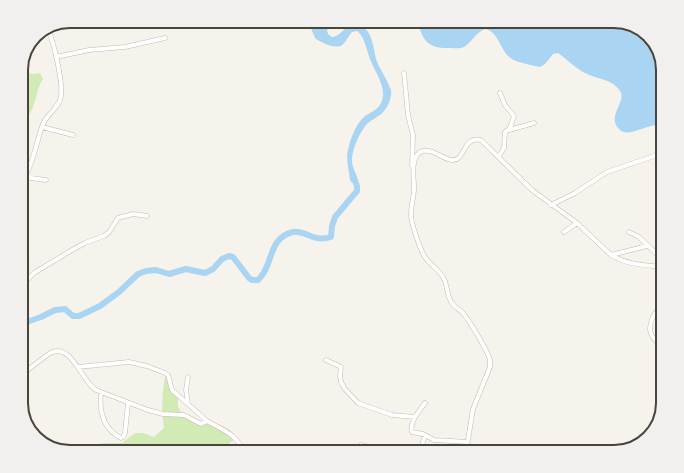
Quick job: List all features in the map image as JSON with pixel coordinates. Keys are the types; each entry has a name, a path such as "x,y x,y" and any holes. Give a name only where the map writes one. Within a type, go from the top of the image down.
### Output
{"street":[{"path":"28,168 44,121 58,103 61,96 56,56 50,34"},
{"path":"56,56 90,50 125,47 165,38"},
{"path":"404,73 408,115 413,135 412,163 414,190 411,217 423,254 441,274 446,282 450,300 466,317 490,360 490,367 474,410 467,445"},
{"path":"498,156 504,148 505,132 510,128 514,115 505,105 500,93"},
{"path":"508,130 534,123"},
{"path":"42,127 72,135"},
{"path":"413,172 416,157 422,152 431,152 449,160 455,160 460,156 468,143 475,139 483,141 532,190 577,223 611,255 634,264 656,266"},
{"path":"551,205 575,193 607,172 656,155"},
{"path":"28,179 46,180"},
{"path":"28,279 72,250 85,243 104,236 109,232 118,218 133,214 147,216"},
{"path":"564,232 577,223"},
{"path":"629,232 637,236 656,254"},
{"path":"611,255 647,246"},
{"path":"656,312 652,318 651,332 656,342"},
{"path":"28,370 54,351 64,352 78,367 89,384 101,392 128,403 163,414 184,415 201,424 207,421"},
{"path":"326,360 341,367 341,382 358,403 392,415 415,417"},
{"path":"78,367 129,362 161,371 167,374 172,390 188,405 207,421 236,439 241,445"},
{"path":"188,377 186,390 188,405"},
{"path":"101,392 100,407 103,419 111,432 121,438 124,435 128,403"},
{"path":"426,403 415,417 411,431 436,440 468,442"},
{"path":"422,445 425,435"}],"green space":[{"path":"28,73 40,73 43,79 40,83 33,108 28,116"},
{"path":"165,376 178,394 178,407 184,416 202,425 213,423 221,425 231,431 236,438 227,445 97,445 102,443 122,443 135,433 143,433 154,437 164,428 162,415"}],"water":[{"path":"311,28 329,28 327,30 328,34 332,37 338,35 346,28 365,28 370,35 379,67 391,90 390,101 385,110 367,124 357,140 352,161 357,179 352,183 350,180 347,155 349,145 355,128 361,119 377,109 381,103 383,96 382,86 370,59 364,40 357,31 352,32 342,45 336,47 315,38"},
{"path":"420,28 620,28 628,30 646,42 654,56 656,70 656,125 633,132 625,132 619,129 616,124 615,114 621,100 621,95 617,87 609,82 581,71 558,53 553,54 545,64 540,67 512,59 505,52 497,38 490,31 485,29 479,32 467,45 462,48 444,48 432,45 428,43"}],"waterway":[{"path":"28,322 55,310 65,309 73,316 79,316 100,306 119,292 138,274 146,271 156,270 169,274 186,269 205,273 213,269 222,259 229,256 233,257 249,278 252,280 258,280 267,267 275,246 285,235 293,232 301,232 319,238 331,237 335,217 357,191 357,186 353,175"}]}
